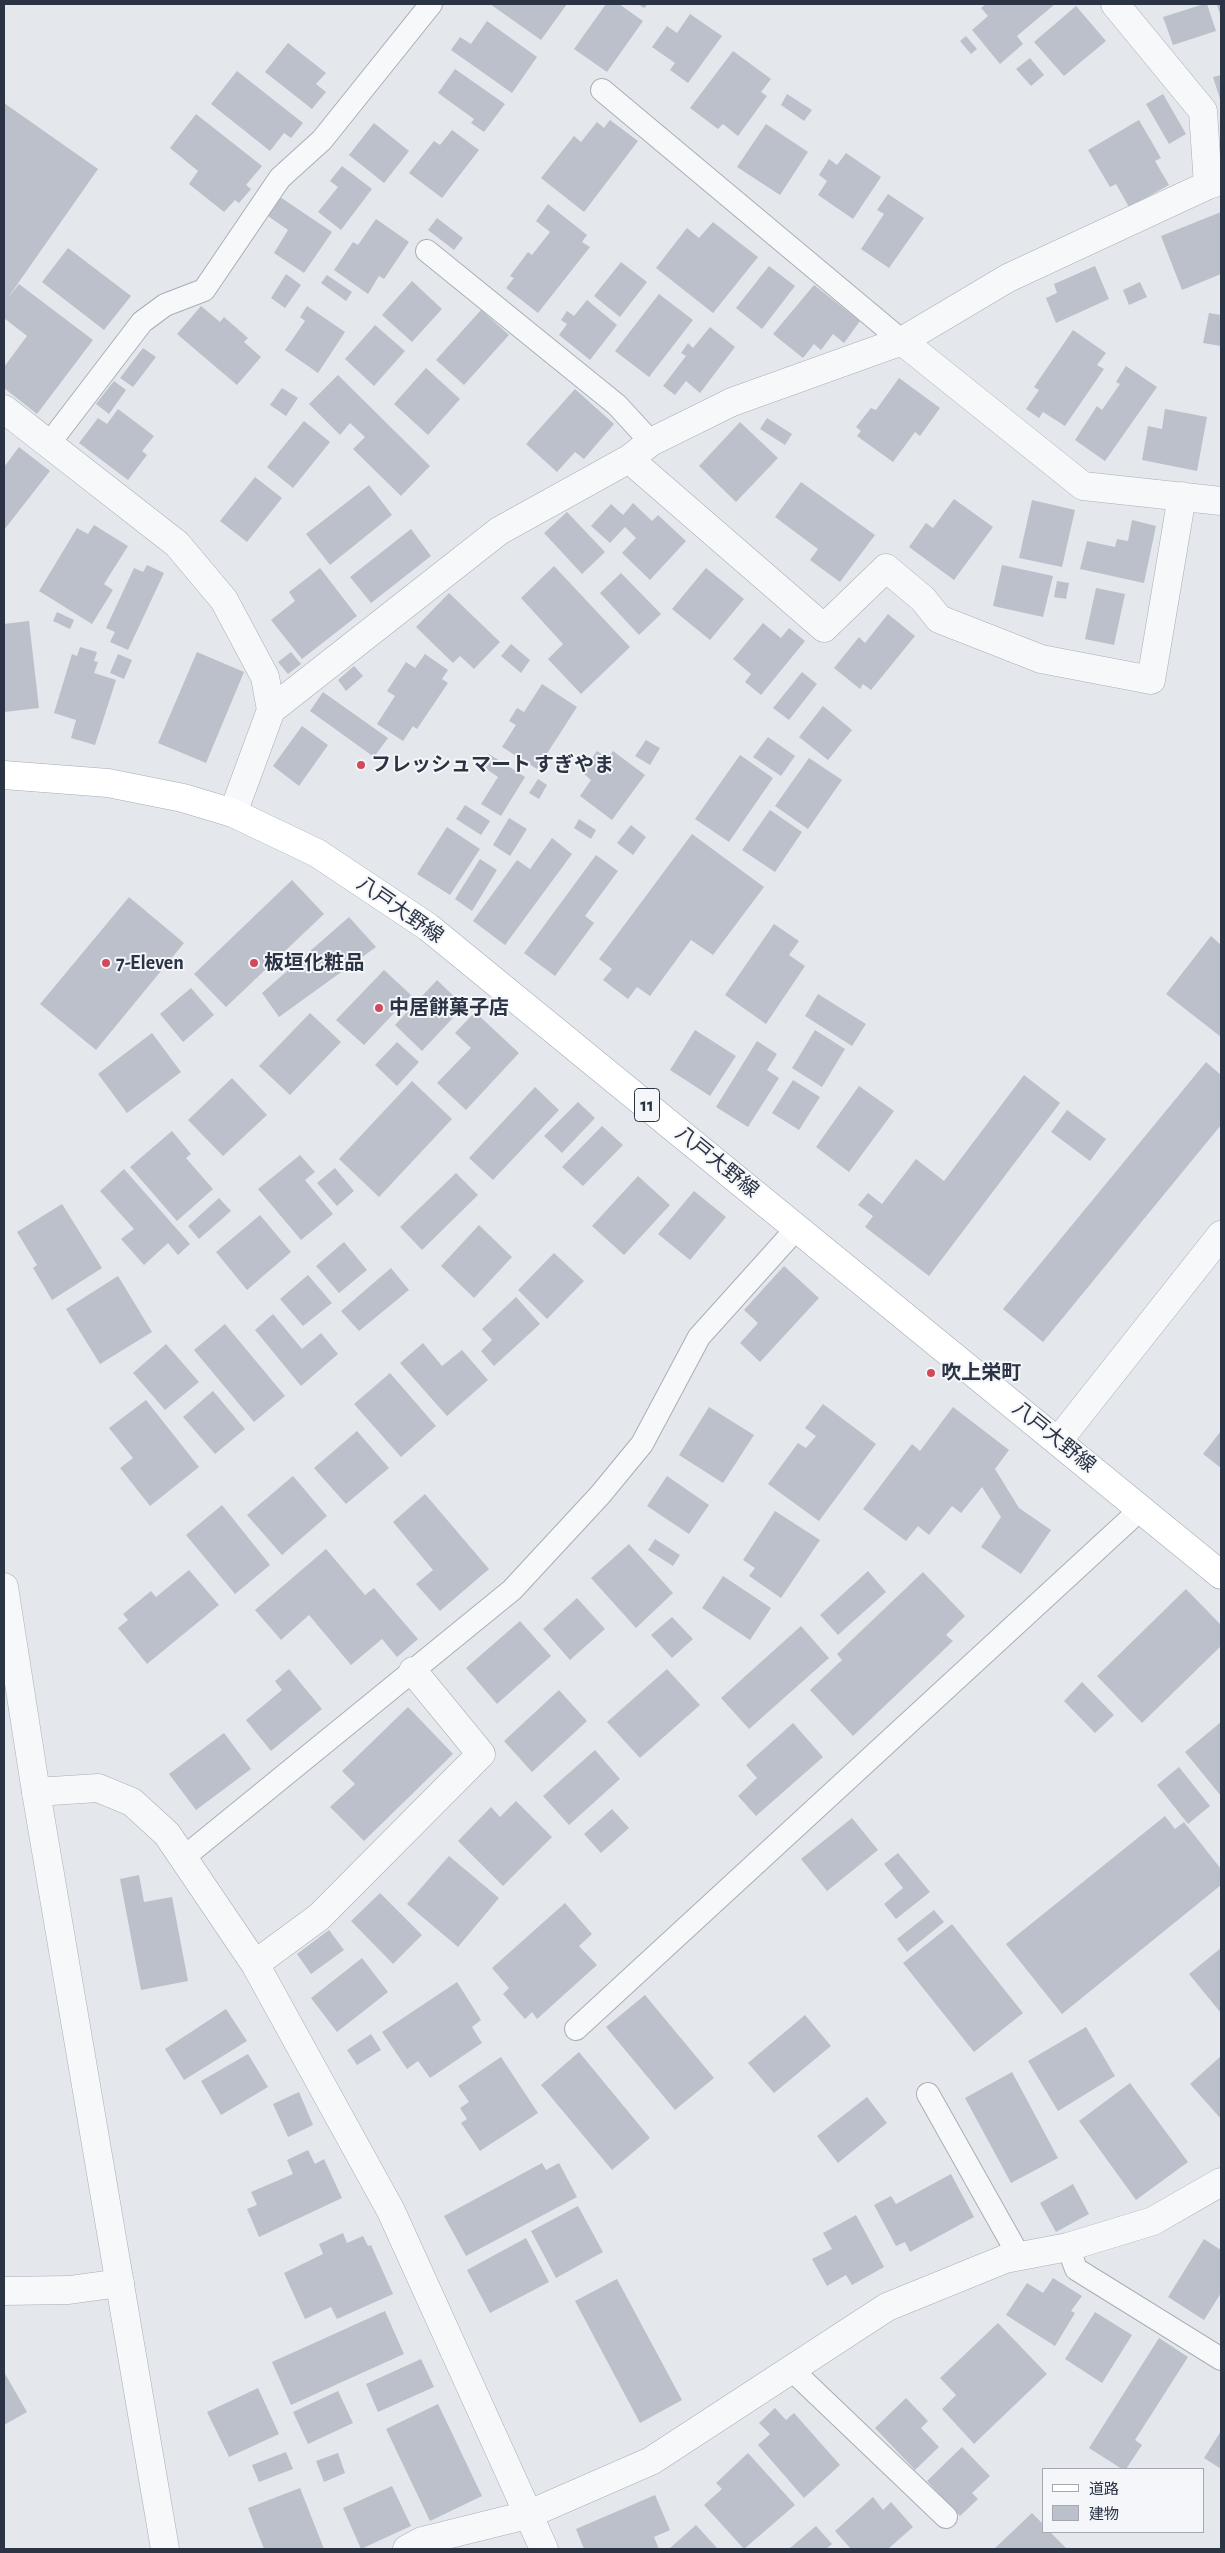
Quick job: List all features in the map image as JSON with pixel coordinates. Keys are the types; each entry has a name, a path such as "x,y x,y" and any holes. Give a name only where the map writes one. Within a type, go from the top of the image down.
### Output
{"main road":[{"name":"八戸大野線","path":"4,775 108,783 183,798 233,813 317,853 428,926 1221,1575"}],"street":[{"path":"271,710 499,531 629,459 651,442 732,402 902,341 1008,278 1214,183 1203,111 1114,4"},
{"path":"902,341 1083,486 1221,501"},
{"path":"4,409 177,544 224,600 265,677 271,710 233,813"},
{"path":"629,459 824,628 886,568 923,599 939,618 1041,659 1151,680 1182,496"},
{"path":"1058,1441 1221,1236"},
{"path":"4,1588 36,1792 165,2549"},
{"path":"255,1964 319,1918 481,1754 413,1671"},
{"path":"36,1792 98,1788 132,1802 167,1834 255,1964 391,2210 544,2549"},
{"path":"408,2549 422,2541 528,2515 651,2461 887,2307 1005,2259 1068,2247 1153,2221 1221,2182"},
{"path":"4,2292 69,2290 120,2283"}],"lane":[{"path":"48,445 142,322 165,305 204,290 280,178 322,140 431,4"},
{"path":"602,90 902,341"},
{"path":"427,250 617,405 651,442"},
{"path":"183,1858 512,1590 600,1495 642,1444 699,1337 797,1228"},
{"path":"576,2029 1141,1508"},
{"path":"928,2094 1019,2256"},
{"path":"1068,2247 1076,2269 1221,2359"},
{"path":"792,2369 946,2517"}],"building":[{"path":"490,4 567,4 541,40"},
{"path":"606,4 619,4 643,21 607,72 574,49"},
{"path":"638,4 648,4 644,8"},
{"path":"986,4 1055,4 1017,36 1023,44 1000,64 972,30 988,16 981,8"},
{"path":"1207,4 1216,31 1173,45 1163,17"},
{"path":"1221,4 1221,17 1217,5"},
{"path":"1076,6 1106,41 1064,76 1034,42"},
{"path":"690,14 722,36 688,83 670,70 675,63 652,47 667,26 677,33"},
{"path":"487,21 537,57 512,93 451,50 460,37 471,44"},
{"path":"966,36 977,49 971,54 960,41"},
{"path":"288,43 326,73 316,84 326,92 312,109 265,72"},
{"path":"733,51 771,79 761,92 767,96 738,136 723,124 718,129 690,108"},
{"path":"1030,58 1044,75 1031,86 1016,69"},
{"path":"455,69 505,104 484,132 471,123 474,119 438,93"},
{"path":"237,71 303,123 291,138 284,133 270,151 211,104"},
{"path":"1221,75 1221,102 1213,77"},
{"path":"787,94 812,110 804,121 781,105"},
{"path":"1163,94 1186,134 1169,144 1146,104"},
{"path":"4,103 98,169 7,299 19,284 93,340 37,414 4,388 4,367 27,336 4,318"},
{"path":"196,114 262,166 246,185 251,189 239,203 235,200 224,212 189,184 198,171 170,148"},
{"path":"610,120 638,141 584,212 541,178 574,136 581,142 597,122 604,128"},
{"path":"1139,120 1161,158 1155,161 1169,185 1129,207 1116,184 1110,187 1088,150"},
{"path":"374,123 409,151 384,183 349,155"},
{"path":"766,124 808,152 780,195 737,167"},
{"path":"452,130 479,150 442,198 409,173 434,141 440,145"},
{"path":"846,153 881,177 853,219 818,195 827,181 819,175 829,159 837,165"},
{"path":"342,166 372,189 341,230 318,212 338,187 330,181"},
{"path":"888,194 924,218 889,268 861,249 884,214 877,210"},
{"path":"280,197 332,232 304,273 274,253 288,230 268,216"},
{"path":"548,204 587,235 582,242 590,247 538,313 506,288 514,278 510,276 528,252 532,255 550,232 536,221"},
{"path":"1221,212 1221,274 1182,290 1161,236"},
{"path":"437,218 463,238 454,250 428,230"},
{"path":"376,219 409,242 384,279 379,276 368,294 334,270 353,242 358,245"},
{"path":"713,222 758,257 713,313 656,268 687,228 699,238"},
{"path":"68,248 131,296 104,330 42,282"},
{"path":"621,262 647,282 620,317 594,296"},
{"path":"769,266 795,286 762,329 736,308"},
{"path":"1095,266 1109,299 1056,323 1046,298 1057,293 1054,284"},
{"path":"286,274 301,285 285,308 271,298"},
{"path":"327,275 352,292 346,301 321,283"},
{"path":"412,281 442,309 412,342 382,315"},
{"path":"1140,282 1147,297 1129,305 1123,290"},
{"path":"814,285 860,321 844,343 833,334 821,350 814,344 803,358 773,334"},
{"path":"659,294 693,320 649,377 615,351"},
{"path":"587,300 617,325 590,360 559,335 567,324 561,320 567,311 574,316"},
{"path":"201,306 220,322 224,317 248,338 244,342 261,357 237,385 177,334"},
{"path":"307,306 345,332 318,373 285,350 305,321 300,317"},
{"path":"481,310 509,335 464,385 436,360"},
{"path":"1209,313 1221,315 1221,346 1203,343"},
{"path":"375,325 405,351 374,386 345,359"},
{"path":"710,327 735,347 700,393 686,381 675,395 663,386 686,356 681,353 688,343 693,348"},
{"path":"1073,330 1106,353 1097,365 1104,369 1065,426 1043,412 1039,418 1026,409 1039,390 1034,387"},
{"path":"143,348 156,357 133,387 120,378"},
{"path":"1126,366 1157,387 1105,461 1075,440 1097,406 1102,410 1120,384 1116,382"},
{"path":"426,368 460,399 428,435 394,404"},
{"path":"338,375 430,466 401,496 353,449 365,437 350,423 340,435 309,404"},
{"path":"899,378 940,408 920,436 915,432 893,462 857,436 861,431 856,427 871,408 876,410"},
{"path":"114,381 126,390 109,414 96,404"},
{"path":"282,388 298,398 286,416 270,405"},
{"path":"575,389 614,424 584,459 575,452 557,472 526,444"},
{"path":"118,409 154,436 142,451 147,455 128,480 79,443 98,418 107,424"},
{"path":"1165,409 1207,417 1197,471 1142,460 1148,426 1162,429"},
{"path":"767,418 792,434 785,445 760,429"},
{"path":"304,421 330,442 293,488 267,467"},
{"path":"740,422 778,458 736,502 699,466"},
{"path":"19,447 50,471 4,530 4,467"},
{"path":"255,477 282,498 247,542 220,521"},
{"path":"801,482 875,535 840,582 810,560 818,549 775,517"},
{"path":"369,485 392,515 330,565 306,534"},
{"path":"954,499 993,527 954,580 909,547 926,523 933,528"},
{"path":"1032,500 1075,510 1062,567 1019,558"},
{"path":"633,503 652,521 658,515 686,541 650,580 622,553 636,538 625,527 610,543 591,526 611,504 623,515"},
{"path":"567,512 605,552 582,574 544,533"},
{"path":"1132,520 1156,526 1144,583 1080,569 1087,541 1115,547 1117,539 1128,541"},
{"path":"94,525 128,546 104,584 113,590 92,624 39,591 77,528 88,534"},
{"path":"411,529 431,556 371,603 350,577"},
{"path":"147,565 164,573 128,650 110,642 115,632 106,628 134,568 143,572"},
{"path":"1002,565 1053,576 1043,617 993,606"},
{"path":"554,566 630,647 581,694 548,659 563,644 521,598"},
{"path":"320,568 357,616 302,659 271,620 295,601 289,592"},
{"path":"706,568 744,599 710,640 672,609"},
{"path":"621,573 661,614 639,635 600,593"},
{"path":"1057,581 1069,583 1066,599 1054,597"},
{"path":"1096,588 1125,594 1114,645 1085,639"},
{"path":"449,593 500,642 474,669 460,656 453,663 416,627"},
{"path":"57,612 74,620 70,629 53,621"},
{"path":"888,614 915,636 871,690 863,684 860,689 834,668 859,637 865,643"},
{"path":"29,621 39,708 4,712 4,624"},
{"path":"763,623 781,638 789,628 805,641 761,695 745,682 751,674 733,659"},
{"path":"511,644 530,660 521,673 501,656"},
{"path":"80,647 97,652 94,661 98,662 94,673 116,680 95,745 71,738 76,720 54,713 72,654 77,656"},
{"path":"197,652 244,672 206,763 158,743"},
{"path":"291,652 301,664 288,674 278,662"},
{"path":"118,654 132,660 124,679 110,673"},
{"path":"425,654 448,670 442,679 448,683 417,729 413,726 403,741 377,724 395,696 387,691 406,662 415,668"},
{"path":"354,666 363,676 346,691 338,680"},
{"path":"802,672 817,684 789,720 773,708"},
{"path":"542,684 577,707 537,769 502,747 516,725 509,721 517,708 524,712"},
{"path":"323,692 388,738 374,757 310,711"},
{"path":"823,706 852,730 828,760 799,737"},
{"path":"302,726 328,745 299,786 273,766"},
{"path":"768,737 795,756 781,776 753,757"},
{"path":"646,740 660,748 650,765 635,756"},
{"path":"597,751 608,758 613,751 645,775 612,820 580,796 591,780 582,772"},
{"path":"489,754 525,777 501,816 481,804 498,777 482,766"},
{"path":"740,755 773,778 729,842 695,819"},
{"path":"809,758 842,780 808,829 775,806"},
{"path":"538,779 547,785 539,799 529,793"},
{"path":"465,805 490,821 481,835 456,819"},
{"path":"770,810 802,832 775,872 742,850"},
{"path":"509,818 527,829 510,856 493,845"},
{"path":"579,819 596,830 591,839 574,828"},
{"path":"631,825 646,837 633,855 617,843"},
{"path":"447,827 480,849 450,895 417,874"},
{"path":"692,834 764,887 713,955 691,940 650,996 637,987 628,999 603,980 612,969 599,959"},
{"path":"552,838 572,854 505,945 473,921 517,860 530,869"},
{"path":"596,855 618,871 585,916 594,923 555,976 524,953"},
{"path":"480,859 497,870 472,911 455,899"},
{"path":"292,880 324,914 226,1007 194,974"},
{"path":"129,897 184,943 96,1050 40,1004"},
{"path":"349,917 376,947 279,1017 262,993"},
{"path":"774,924 799,941 789,955 805,966 766,1024 725,995"},
{"path":"1211,936 1221,945 1221,1037 1166,994"},
{"path":"384,970 411,995 364,1045 336,1020"},
{"path":"437,980 464,1006 422,1051 395,1025"},
{"path":"191,988 214,1015 183,1042 160,1014"},
{"path":"818,994 866,1024 852,1046 805,1016"},
{"path":"475,1012 519,1053 466,1110 437,1083 471,1048 455,1033"},
{"path":"310,1013 341,1042 290,1095 259,1066"},
{"path":"695,1030 736,1056 710,1096 670,1070"},
{"path":"815,1030 845,1049 822,1087 792,1068"},
{"path":"152,1033 181,1072 127,1113 98,1074"},
{"path":"757,1041 777,1054 767,1070 779,1078 748,1127 716,1107"},
{"path":"397,1042 419,1062 397,1086 375,1065"},
{"path":"1206,1062 1221,1075 1221,1125 1043,1342 1003,1309"},
{"path":"1024,1075 1060,1103 929,1276 865,1227 873,1216 858,1205 868,1193 882,1204 916,1159 944,1181"},
{"path":"232,1078 267,1115 223,1156 188,1120"},
{"path":"793,1080 820,1097 799,1130 772,1113"},
{"path":"412,1081 452,1119 379,1197 339,1159"},
{"path":"859,1086 894,1111 849,1172 816,1147"},
{"path":"535,1087 559,1110 493,1180 469,1158"},
{"path":"578,1102 595,1118 562,1153 544,1136"},
{"path":"1067,1110 1106,1139 1090,1161 1051,1132"},
{"path":"602,1126 623,1145 583,1186 562,1167"},
{"path":"172,1131 191,1154 186,1158 213,1189 177,1221 130,1167"},
{"path":"300,1155 315,1172 305,1180 333,1214 301,1240 258,1189"},
{"path":"335,1168 354,1191 337,1206 317,1183"},
{"path":"124,1169 190,1244 178,1255 168,1243 144,1265 121,1239 134,1229 100,1191"},
{"path":"456,1173 478,1195 422,1250 400,1227"},
{"path":"638,1176 670,1205 624,1255 592,1226"},
{"path":"694,1191 726,1217 690,1260 658,1234"},
{"path":"219,1198 231,1211 199,1239 188,1226"},
{"path":"62,1204 102,1268 52,1300 33,1268 37,1265 17,1232"},
{"path":"260,1215 291,1252 247,1290 216,1252"},
{"path":"479,1225 512,1257 474,1298 441,1266"},
{"path":"344,1242 367,1270 339,1293 316,1266"},
{"path":"554,1253 584,1281 547,1319 518,1290"},
{"path":"784,1266 819,1298 760,1362 740,1343 758,1323 744,1310"},
{"path":"391,1268 409,1290 359,1331 341,1311"},
{"path":"308,1275 332,1303 303,1326 280,1299"},
{"path":"118,1276 152,1332 100,1364 66,1309"},
{"path":"516,1297 540,1324 494,1366 481,1351 492,1340 482,1329"},
{"path":"273,1314 302,1349 321,1333 338,1354 301,1386 255,1330"},
{"path":"225,1324 285,1396 254,1422 194,1350"},
{"path":"423,1343 442,1366 462,1350 488,1380 447,1416 400,1363"},
{"path":"166,1344 199,1382 165,1410 133,1373"},
{"path":"390,1373 436,1426 401,1457 354,1404"},
{"path":"213,1391 245,1429 215,1454 183,1417"},
{"path":"146,1400 199,1467 150,1506 120,1468 133,1458 109,1428"},
{"path":"823,1404 876,1444 819,1521 768,1484 798,1443 806,1448 816,1436 805,1428"},
{"path":"709,1407 754,1435 723,1483 679,1455"},
{"path":"953,1407 1009,1450 995,1469 1019,1508 1051,1530 1021,1574 981,1547 1001,1517 982,1487 961,1513 952,1506 929,1535 918,1526 906,1541 863,1509 912,1444 920,1451"},
{"path":"357,1431 389,1468 346,1504 314,1468"},
{"path":"1221,1431 1221,1468 1203,1454"},
{"path":"293,1476 327,1516 282,1555 247,1515"},
{"path":"667,1476 709,1505 689,1534 647,1506"},
{"path":"425,1494 489,1569 440,1611 416,1584 433,1570 393,1522"},
{"path":"222,1505 270,1565 235,1594 186,1535"},
{"path":"775,1511 820,1540 781,1598 749,1576 755,1568 743,1560"},
{"path":"655,1539 680,1555 673,1566 648,1550"},
{"path":"629,1544 673,1593 636,1628 591,1578"},
{"path":"326,1549 365,1595 374,1588 418,1639 397,1657 382,1639 351,1665 309,1615 281,1640 255,1610"},
{"path":"189,1570 219,1605 147,1664 118,1628 128,1620 123,1614 151,1591 156,1597"},
{"path":"868,1571 886,1592 838,1635 820,1615"},
{"path":"923,1572 965,1616 946,1635 953,1641 853,1736 810,1690 842,1660 837,1654"},
{"path":"723,1576 771,1608 750,1640 702,1608"},
{"path":"1186,1589 1221,1625 1221,1646 1142,1723 1097,1676"},
{"path":"577,1598 605,1629 570,1660 543,1629"},
{"path":"672,1617 693,1639 672,1658 651,1635"},
{"path":"520,1621 551,1656 497,1704 466,1668"},
{"path":"801,1626 829,1658 749,1729 721,1698"},
{"path":"289,1669 322,1709 271,1751 246,1720 282,1690 275,1681"},
{"path":"667,1669 700,1705 640,1758 607,1722"},
{"path":"1082,1682 1114,1715 1095,1733 1064,1701"},
{"path":"559,1690 587,1721 532,1772 504,1741"},
{"path":"408,1707 453,1754 364,1841 330,1807 355,1784 342,1771"},
{"path":"1221,1722 1221,1796 1185,1752"},
{"path":"793,1723 823,1757 756,1816 738,1796 757,1778 746,1765"},
{"path":"224,1733 251,1769 196,1810 169,1774"},
{"path":"595,1750 620,1779 569,1825 543,1796"},
{"path":"1179,1767 1210,1806 1188,1824 1157,1785"},
{"path":"516,1801 552,1837 503,1886 458,1841 491,1807 500,1817"},
{"path":"612,1809 629,1828 601,1853 584,1834"},
{"path":"1165,1816 1175,1829 1184,1822 1221,1869 1221,1885 1062,2014 1006,1944"},
{"path":"852,1818 878,1850 827,1891 801,1859"},
{"path":"898,1853 930,1892 896,1919 884,1904 903,1888 884,1864"},
{"path":"449,1856 499,1898 458,1947 407,1904"},
{"path":"139,1875 144,1902 172,1897 188,1981 141,1990 120,1879"},
{"path":"380,1893 422,1935 393,1964 351,1921"},
{"path":"565,1903 592,1934 579,1946 597,1965 537,2019 532,2012 525,2019 503,1994 509,1988 492,1968"},
{"path":"934,1910 944,1922 907,1952 897,1939"},
{"path":"952,1924 1023,2013 974,2052 903,1963"},
{"path":"329,1930 344,1950 311,1974 297,1954"},
{"path":"1221,1948 1221,2013 1189,1974"},
{"path":"362,1958 388,1992 337,2032 311,1998"},
{"path":"457,1982 481,2020 472,2027 482,2043 430,2078 418,2061 407,2069 382,2032"},
{"path":"645,1995 714,2078 675,2110 606,2027"},
{"path":"226,2009 247,2041 184,2080 165,2049"},
{"path":"805,2015 831,2046 774,2093 748,2063"},
{"path":"1086,2027 1115,2076 1058,2111 1028,2061"},
{"path":"371,2034 381,2050 357,2065 347,2050"},
{"path":"579,2052 650,2138 612,2170 541,2085"},
{"path":"248,2054 268,2087 221,2115 201,2081"},
{"path":"1221,2056 1221,2119 1190,2084"},
{"path":"501,2057 538,2113 480,2151 461,2123 467,2119 460,2108 469,2102 458,2086"},
{"path":"1012,2072 1058,2158 1011,2183 965,2098"},
{"path":"1130,2083 1188,2162 1136,2200 1079,2121"},
{"path":"299,2092 313,2125 288,2137 273,2104"},
{"path":"867,2097 887,2123 838,2163 817,2136"},
{"path":"308,2150 315,2164 324,2159 342,2198 259,2237 247,2209 257,2205 251,2192 293,2174 287,2160"},
{"path":"542,2163 546,2170 559,2163 577,2197 466,2256 444,2216"},
{"path":"951,2174 974,2217 910,2252 905,2242 896,2246 874,2205 891,2196 896,2204"},
{"path":"1073,2184 1089,2214 1056,2232 1040,2203"},
{"path":"578,2206 603,2252 556,2278 531,2231"},
{"path":"856,2215 884,2267 852,2285 846,2275 827,2286 812,2259 832,2249 823,2233"},
{"path":"343,2233 347,2243 363,2236 368,2246 371,2245 393,2294 337,2319 331,2307 305,2319 284,2273 323,2254 319,2244"},
{"path":"526,2238 549,2282 490,2313 467,2270"},
{"path":"1204,2239 1221,2250 1221,2293 1204,2320 1168,2297"},
{"path":"1053,2278 1082,2296 1071,2311 1075,2313 1055,2346 1006,2315 1027,2283 1043,2293"},
{"path":"617,2279 682,2400 640,2423 575,2301"},
{"path":"385,2311 404,2354 291,2405 272,2362"},
{"path":"1095,2312 1132,2335 1102,2383 1065,2359"},
{"path":"998,2323 1047,2374 974,2444 942,2409 956,2395 940,2378"},
{"path":"1159,2338 1188,2357 1135,2440 1142,2445 1127,2468 1120,2468 1089,2448"},
{"path":"421,2359 434,2387 378,2412 366,2384"},
{"path":"4,2372 27,2412 4,2425"},
{"path":"258,2388 279,2434 229,2457 207,2412"},
{"path":"338,2391 353,2423 308,2444 293,2412"},
{"path":"906,2398 928,2421 921,2428 939,2447 915,2470 875,2428"},
{"path":"438,2404 482,2496 430,2521 386,2429"},
{"path":"775,2408 786,2420 794,2413 840,2465 804,2498 758,2445 770,2434 759,2423"},
{"path":"1221,2431 1221,2469 1204,2458"},
{"path":"962,2447 990,2476 972,2493 978,2499 960,2516 927,2481"},
{"path":"286,2452 293,2469 259,2482 252,2465"},
{"path":"338,2453 345,2473 324,2482 316,2461"},
{"path":"748,2453 795,2505 744,2549 704,2505 722,2489 716,2483"},
{"path":"392,2486 411,2526 361,2549 343,2508"},
{"path":"300,2488 324,2549 264,2549 248,2508"},
{"path":"655,2495 670,2530 654,2537 659,2549 584,2549 576,2529"},
{"path":"873,2497 883,2510 891,2502 913,2527 888,2549 851,2549 835,2531"},
{"path":"1032,2513 1042,2523 1042,2533 1051,2533 1067,2549 994,2549"},
{"path":"696,2525 718,2549 669,2549"},
{"path":"816,2526 832,2544 826,2549 789,2549"}],"place":[{"name":"フレッシュマート すぎやま","path":"361,765"},
{"name":"7-Eleven","path":"106,963"},
{"name":"板垣化粧品","path":"254,963"},
{"name":"中居餅菓子店","path":"379,1008"},
{"name":"吹上栄町","path":"931,1373"}]}
